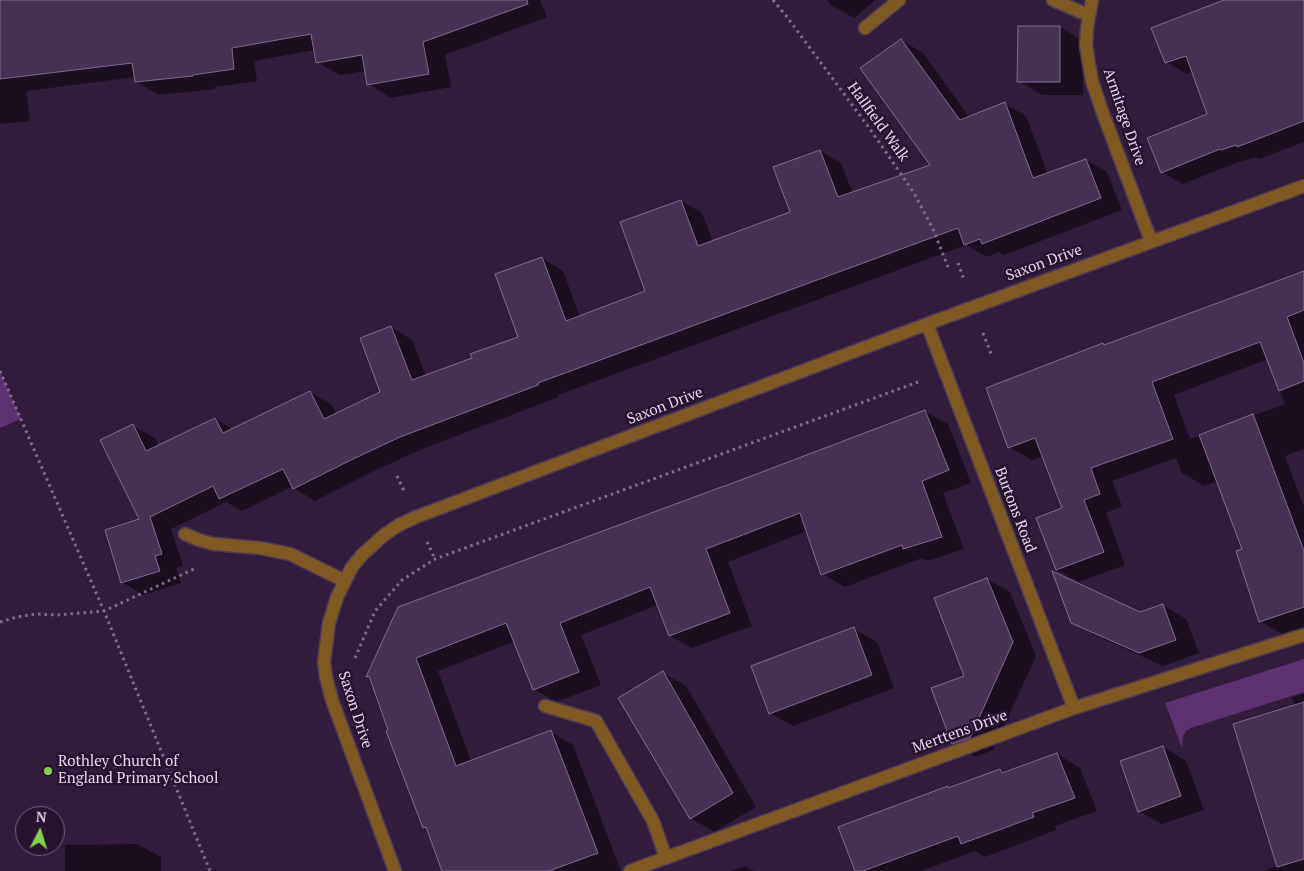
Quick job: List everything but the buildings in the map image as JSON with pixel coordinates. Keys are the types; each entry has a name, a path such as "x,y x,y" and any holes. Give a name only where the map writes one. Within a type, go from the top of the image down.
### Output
{"street":[{"path":"865,28 898,0"},
{"path":"1053,0 1088,14"},
{"name":"Armitage Drive","path":"1092,0 1088,14 1086,45 1092,81 1151,242"},
{"name":"Saxon Drive","path":"395,871 332,700 324,662 332,613 345,580 352,568 384,535 416,517 927,324 1304,186"},
{"name":"Burtons Road","path":"927,324 1074,708"},
{"path":"185,534 214,544 260,548 290,554 345,580"},
{"name":"Merttens Drive","path":"630,871 1074,708 1304,635"},
{"path":"545,706 596,721 653,821 666,858"}],"path":[{"name":"Hallfield Walk","path":"773,0 870,129 914,193 933,229 948,267"},
{"path":"0,371 104,611 210,871"},
{"path":"326,677 350,671 375,612 402,580 435,560 945,372"},
{"path":"0,622 36,614 57,615 104,611 198,568"}],"shaded area":[{"path":"0,371 21,419 0,428"},
{"path":"1304,659 1304,692 1191,728 1183,736 1182,748 1165,703"}],"place":[{"name":"Rothley Church of England Primary School","path":"48,771"}]}
